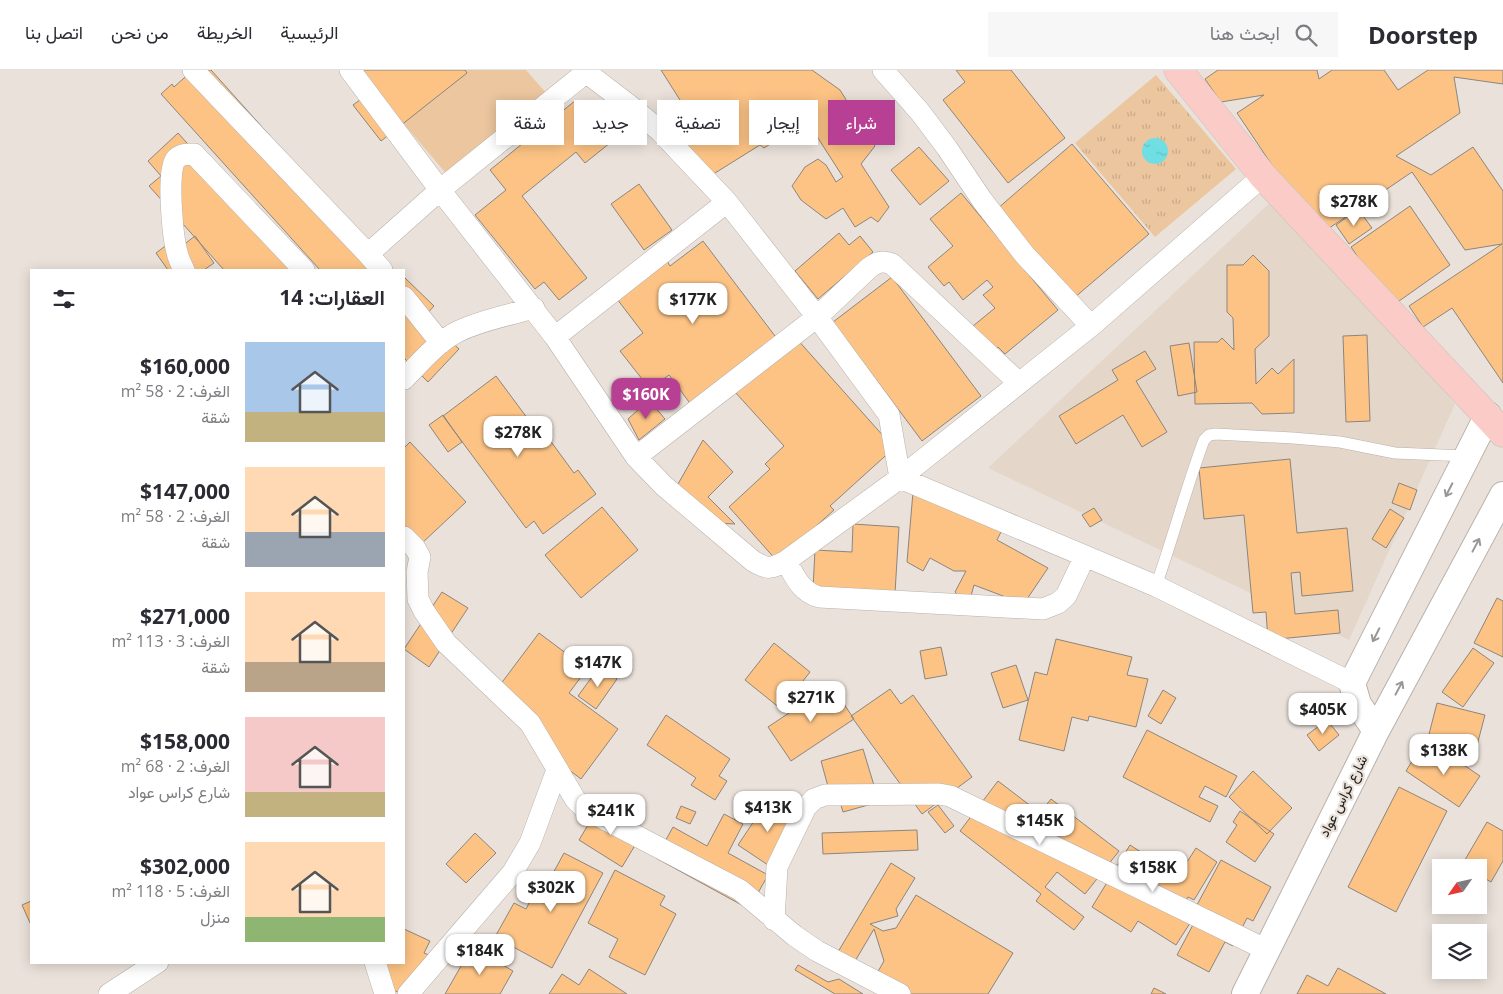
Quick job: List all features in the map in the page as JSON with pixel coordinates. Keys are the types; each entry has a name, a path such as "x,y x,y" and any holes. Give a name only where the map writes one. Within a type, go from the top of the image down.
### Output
{"main road":[{"path":"1178,70 1263,176 1495,424"}],"street":[{"path":"193,70 375,262 440,190 586,71 660,131 728,202 817,317 889,415 900,478"},
{"path":"350,70 440,190 555,336 636,457 664,486 753,561 764,568 774,568 786,562 900,478 1091,326 1263,176"},
{"path":"883,70 920,112 982,200 1024,254 1091,326"},
{"path":"184,269 176,250 170,180 172,165 176,159 184,154 194,154 303,269"},
{"path":"555,336 728,202"},
{"path":"636,457 817,317 877,262 885,261 892,264 1020,383"},
{"path":"405,298 441,343"},
{"path":"405,376 441,343 458,331 480,322 534,308"},
{"path":"1376,731 1358,704 1352,683 1466,456 1495,424"},
{"path":"900,478 1156,586 1352,683"},
{"name":"شارع كراس عواد","path":"1246,994 1376,731 1503,495"},
{"path":"405,538 420,556 417,572 418,598 433,626 446,643 530,723 556,770 575,799 585,809 740,890 774,920 817,951 900,994"},
{"path":"786,562 803,588 809,594 819,597 1043,608 1058,603 1066,596 1085,556"},
{"path":"408,994 513,872 530,843 556,770"},
{"path":"774,920 777,867 806,807 814,799 825,795 940,794 950,796 1267,950"},
{"path":"109,994 155,964"},
{"path":"376,964 385,994"}],"lane":[{"path":"1156,586 1174,534 1187,483 1204,440 1209,435 1293,438 1340,442 1396,453 1466,456"}],"shaded area":[{"path":"1276,197 1455,404 1349,640 988,468"}],"green space":[{"path":"451,70 526,70 547,94 540,100 496,100 496,138 450,178 398,117"},
{"path":"1156,75 1236,169 1155,237 1075,143"}],"water":[{"path":"1155,138 1164,142 1168,151 1164,160 1155,164 1146,160 1142,151 1146,142"}],"building":[{"path":"193,70 211,70 383,262 375,269 319,269 161,94 172,84 174,87"},
{"path":"348,70 465,70 467,73 381,141 353,105 364,97"},
{"path":"661,70 812,70 840,90 846,100 828,100 828,145 874,145 861,164 889,207 878,222 871,217 855,227 843,208 826,219 801,200 792,186 805,167 818,159 826,165 836,182 843,177 818,138 818,100 749,100 749,145 760,145 707,178 687,145 739,145 739,100 680,100"},
{"path":"956,70 1011,70 1065,138 1008,183 943,100 965,82"},
{"path":"1218,70 1317,70 1319,79 1332,70 1384,70 1398,90 1428,70 1503,70 1503,84 1454,77 1460,113 1396,156 1431,175 1473,147 1503,191 1503,383 1452,308 1423,327 1409,306 1502,244 1465,250 1412,172 1319,235 1237,113 1264,95 1221,102 1205,79"},
{"path":"574,102 574,145 608,145 585,163 576,152 522,196 587,278 559,300 544,282 535,289 475,215 506,190 490,170 521,145 564,145 564,110"},
{"path":"178,133 230,191 290,269 223,269 149,186 161,176 148,161"},
{"path":"1072,144 1149,234 1074,298 997,209"},
{"path":"919,147 949,181 920,205 891,170"},
{"path":"639,184 672,230 644,250 611,204"},
{"path":"961,193 1058,310 1005,354 998,347 993,351 973,326 995,308 983,295 993,287 987,280 963,300 949,282 944,286 928,267 953,246 930,219"},
{"path":"1410,206 1450,265 1392,306 1351,247"},
{"path":"1358,209 1372,228 1349,244 1336,225"},
{"path":"839,233 849,245 860,236 873,252 818,299 795,271"},
{"path":"195,236 214,263 205,269 167,269 156,253 172,241 178,249"},
{"path":"703,241 778,340 692,406 669,375 650,389 620,351 643,333 617,299 667,261 670,266"},
{"path":"1253,255 1269,271 1269,336 1255,349 1256,384 1272,368 1278,374 1294,359 1294,413 1262,414 1252,403 1195,404 1194,342 1218,342 1222,338 1234,350 1233,318 1227,312 1227,265 1243,265"},
{"path":"892,277 981,396 922,441 833,322"},
{"path":"405,278 434,306 425,316 459,349 428,382 405,359"},
{"path":"1367,335 1370,421 1346,422 1343,336"},
{"path":"796,338 894,448 830,506 834,510 777,561 729,507 770,469 765,464 784,446 735,392"},
{"path":"1189,343 1197,392 1178,396 1170,346"},
{"path":"1145,351 1156,369 1136,381 1167,432 1142,447 1123,415 1076,444 1059,416 1118,380 1112,370"},
{"path":"496,376 545,442 549,439 574,473 578,470 596,494 543,534 534,521 526,528 443,416"},
{"path":"649,400 665,419 639,440 628,419"},
{"path":"443,415 462,442 448,452 429,425"},
{"path":"703,440 733,472 708,497 735,524 715,523 678,484"},
{"path":"410,442 466,502 421,544 405,526 405,447"},
{"path":"1290,459 1297,533 1347,528 1353,591 1302,596 1300,572 1291,573 1295,614 1338,610 1340,633 1268,640 1266,612 1253,613 1244,515 1204,519 1199,468"},
{"path":"1399,483 1417,490 1410,510 1392,503"},
{"path":"913,492 1004,526 997,540 1048,568 1025,602 1011,599 974,585 971,596 959,596 955,592 966,571 954,571 930,558 923,571 907,562"},
{"path":"602,507 638,550 581,598 545,555"},
{"path":"1094,508 1102,520 1090,527 1082,515"},
{"path":"1390,509 1404,518 1386,548 1372,539"},
{"path":"853,524 899,527 895,593 813,589 815,550 852,552"},
{"path":"442,592 468,608 429,667 405,650"},
{"path":"1497,598 1503,601 1503,657 1474,643"},
{"path":"539,633 587,669 569,693 618,729 581,779 551,756 491,697"},
{"path":"1056,639 1132,657 1127,675 1148,679 1136,727 1089,716 1088,721 1072,717 1064,751 1019,740 1035,672 1047,675"},
{"path":"774,643 810,672 781,709 745,680"},
{"path":"941,647 947,675 925,679 920,651"},
{"path":"1473,648 1494,663 1463,707 1442,692"},
{"path":"1016,665 1028,700 1003,708 991,673"},
{"path":"600,666 617,679 596,709 578,696"},
{"path":"831,685 854,719 791,761 768,727"},
{"path":"890,689 901,704 913,695 972,777 922,814 851,716"},
{"path":"1163,690 1176,698 1161,724 1148,716"},
{"path":"1437,703 1485,715 1475,753 1427,742"},
{"path":"666,715 730,759 719,776 727,781 715,800 691,785 696,778 647,745"},
{"path":"1327,720 1339,735 1319,751 1307,735"},
{"path":"1147,730 1237,776 1226,797 1205,786 1199,797 1218,806 1210,822 1123,777"},
{"path":"1437,747 1480,776 1459,807 1406,771 1417,753 1428,760"},
{"path":"863,749 879,802 843,812 839,799 832,801 821,761"},
{"path":"1253,771 1292,808 1267,834 1229,797"},
{"path":"998,781 1040,813 1051,799 1119,851 1085,894 1057,872 1045,887 1084,917 1074,930 1036,901 1041,894 960,831"},
{"path":"1399,787 1447,811 1396,912 1348,887"},
{"path":"768,800 798,821 768,865 738,845"},
{"path":"600,805 643,832 622,867 579,840"},
{"path":"938,805 954,826 945,833 928,812"},
{"path":"681,806 696,812 690,824 676,818"},
{"path":"1240,811 1274,834 1255,862 1226,842 1237,825 1233,822"},
{"path":"724,814 743,824 728,853 768,875 749,909 656,858 673,827 707,846"},
{"path":"1487,822 1503,831 1503,861 1491,882 1488,880 1488,859 1465,859"},
{"path":"917,830 918,850 823,854 822,833"},
{"path":"475,833 496,853 466,883 446,864"},
{"path":"1130,845 1178,876 1196,848 1217,862 1194,900 1188,897 1179,912 1192,920 1176,945 1138,921 1131,932 1092,907"},
{"path":"564,853 603,873 552,968 495,937 514,903 526,909 532,897 552,907 557,897 544,890"},
{"path":"1221,860 1271,887 1253,921 1247,918 1233,946 1225,942 1209,972 1177,955 1195,921 1190,918"},
{"path":"891,863 915,878 896,909 898,916 870,924 883,931 896,928 916,895 1013,953 988,994 906,994 876,975 884,961 874,929 851,968 832,962"},
{"path":"615,870 665,896 660,905 676,914 645,975 609,957 618,939 588,923"},
{"path":"30,901 30,923 22,905"},
{"path":"405,929 430,941 424,953 441,960 402,994 371,980 378,964 405,964"},
{"path":"472,947 513,971 500,994 445,994"},
{"path":"798,965 828,982 839,979 863,994 835,994 795,970"},
{"path":"1338,968 1386,994 1297,994 1307,975 1328,986"},
{"path":"589,969 627,994 549,994 562,974 579,985"},
{"path":"1154,988 1166,994 1151,994"}]}
